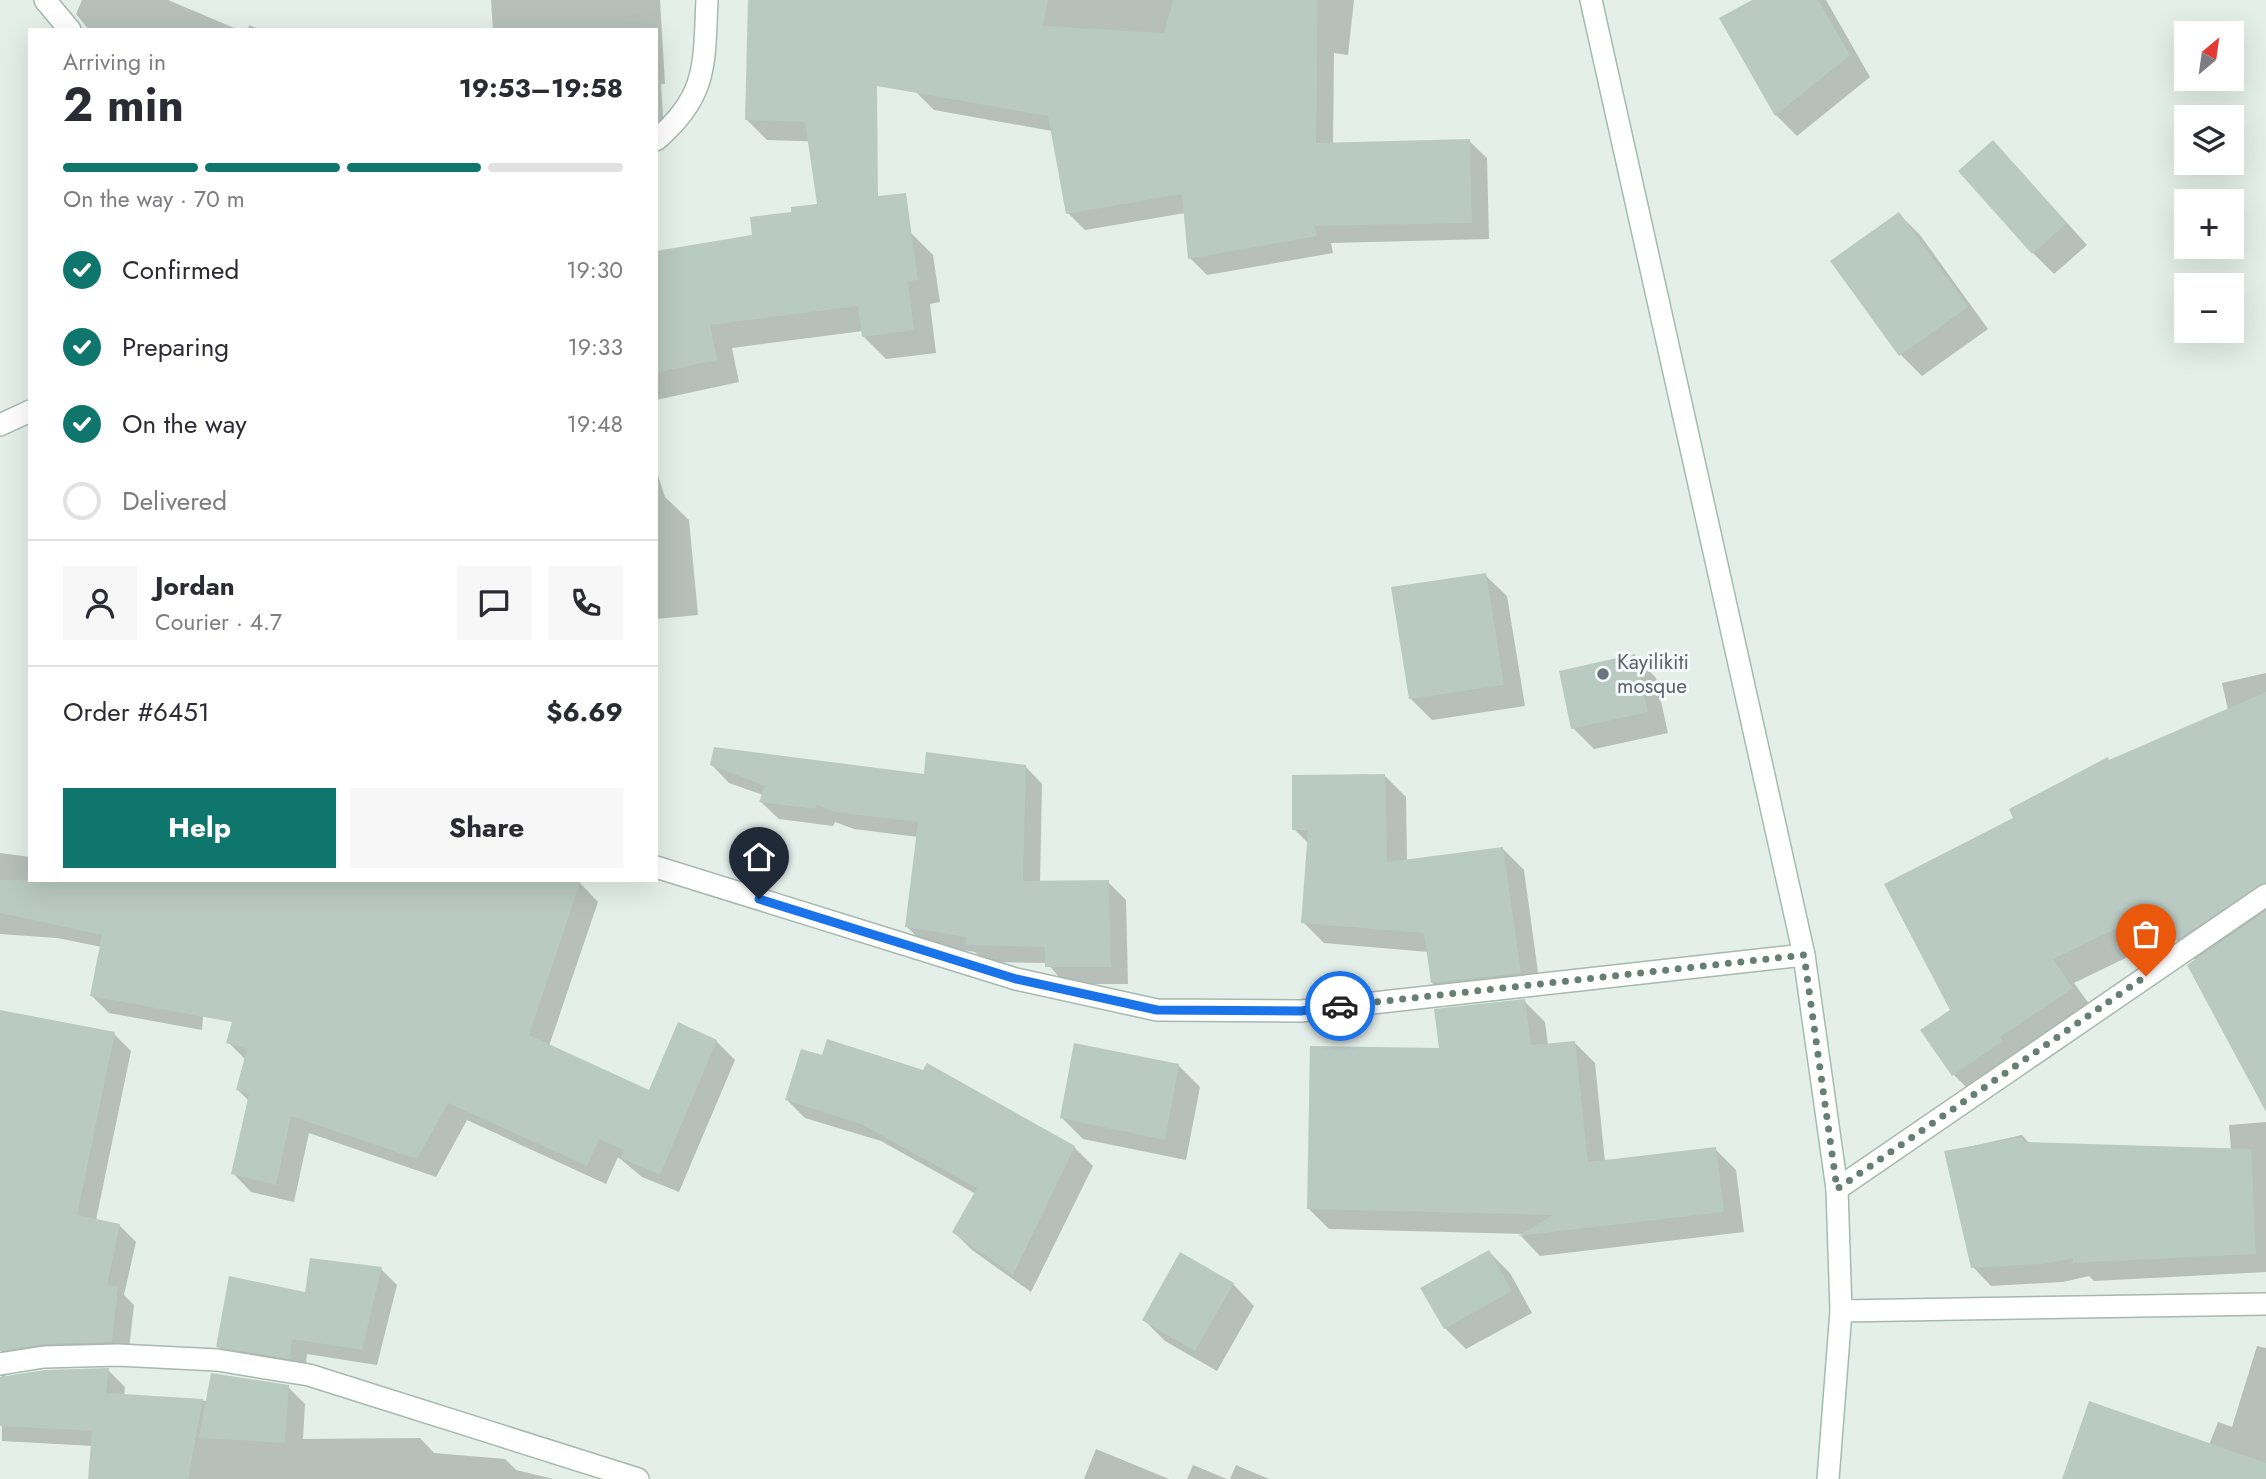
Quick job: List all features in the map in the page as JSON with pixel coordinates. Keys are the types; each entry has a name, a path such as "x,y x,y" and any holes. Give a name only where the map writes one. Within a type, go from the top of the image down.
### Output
{"street":[{"path":"45,0 68,28"},
{"path":"658,139 673,126 696,94 704,55 706,0"},
{"path":"1591,0 1804,955 1837,1189 1841,1311 1828,1479"},
{"path":"0,425 28,412"},
{"path":"658,868 1016,979 1157,1010 1301,1011 1804,955"},
{"path":"1837,1189 2266,895"},
{"path":"1841,1311 2266,1304"},
{"path":"0,1364 44,1357 118,1355 217,1360 309,1375 638,1479"}],"building":[{"path":"748,0 1048,0 1043,26 1164,33 1173,0 1318,0 1316,143 1470,139 1472,223 1315,226 1317,236 1188,259 1182,194 1066,214 1048,116 877,86 878,196 906,193 918,280 908,281 914,330 862,337 858,306 710,325 717,360 658,373 658,251 752,235 750,217 791,212 791,207 817,204 805,122 745,120"},
{"path":"1752,0 1818,0 1850,55 1775,116 1719,18"},
{"path":"1993,140 2067,223 2032,254 1958,171"},
{"path":"1899,212 1968,307 1899,356 1830,261"},
{"path":"1486,573 1504,685 1409,699 1391,587"},
{"path":"1635,654 1648,712 1571,729 1559,671"},
{"path":"2266,692 2266,882 2174,942 2157,909 2053,959 2073,988 2000,1037 2003,1041 1952,1076 1920,1030 1950,1010 1884,884 2013,818 2009,809 2108,757 2109,760"},
{"path":"714,747 924,774 926,752 1026,765 1023,881 1109,880 1111,967 1045,967 1045,947 965,945 966,937 905,927 918,822 835,812 817,805 815,809 759,802 765,786 710,765"},
{"path":"1385,774 1387,862 1503,847 1521,973 1431,983 1424,933 1301,923 1308,830 1292,830 1292,775"},
{"path":"0,880 580,882 529,1035 649,1090 678,1022 717,1040 660,1175 621,1158 624,1150 599,1139 587,1166 448,1103 417,1159 291,1116 276,1185 231,1174 249,1094 236,1090 247,1049 226,1043 232,1022 90,996 102,935 0,913"},
{"path":"2266,911 2266,1112 2187,965"},
{"path":"1525,999 1531,1045 1575,1041 1588,1162 1716,1147 1724,1212 1518,1236 1553,1215 1307,1209 1310,1046 1439,1048 1434,1009"},
{"path":"0,1010 115,1032 77,1215 120,1224 107,1285 118,1286 112,1342 44,1344 0,1351"},
{"path":"827,1039 923,1070 927,1063 1075,1146 1013,1275 952,1232 977,1188 861,1124 785,1100 801,1049 822,1055"},
{"path":"1074,1043 1179,1064 1165,1140 1060,1118"},
{"path":"2023,1137 2024,1142 2251,1149 2256,1254 2073,1263 2073,1258 2044,1264 1971,1268 1944,1151"},
{"path":"1489,1250 1512,1291 1444,1329 1420,1288"},
{"path":"1180,1252 1234,1283 1195,1351 1142,1320"},
{"path":"310,1258 382,1267 362,1350 292,1339 290,1359 216,1347 229,1276 305,1292"},
{"path":"109,1368 106,1393 203,1399 188,1479 88,1479 92,1431 0,1426 0,1377 45,1370"},
{"path":"211,1373 289,1385 285,1443 199,1438"},
{"path":"2089,1401 2266,1463 2266,1479 2062,1479"}],"way so far":[{"path":"1340,1006 1804,955 1837,1189 2146,976"}],"place":[{"name":"Kayilikiti mosque","path":"1603,674"}],"route":[{"path":"759,899 1016,979 1157,1010 1301,1011 1340,1006"}]}
